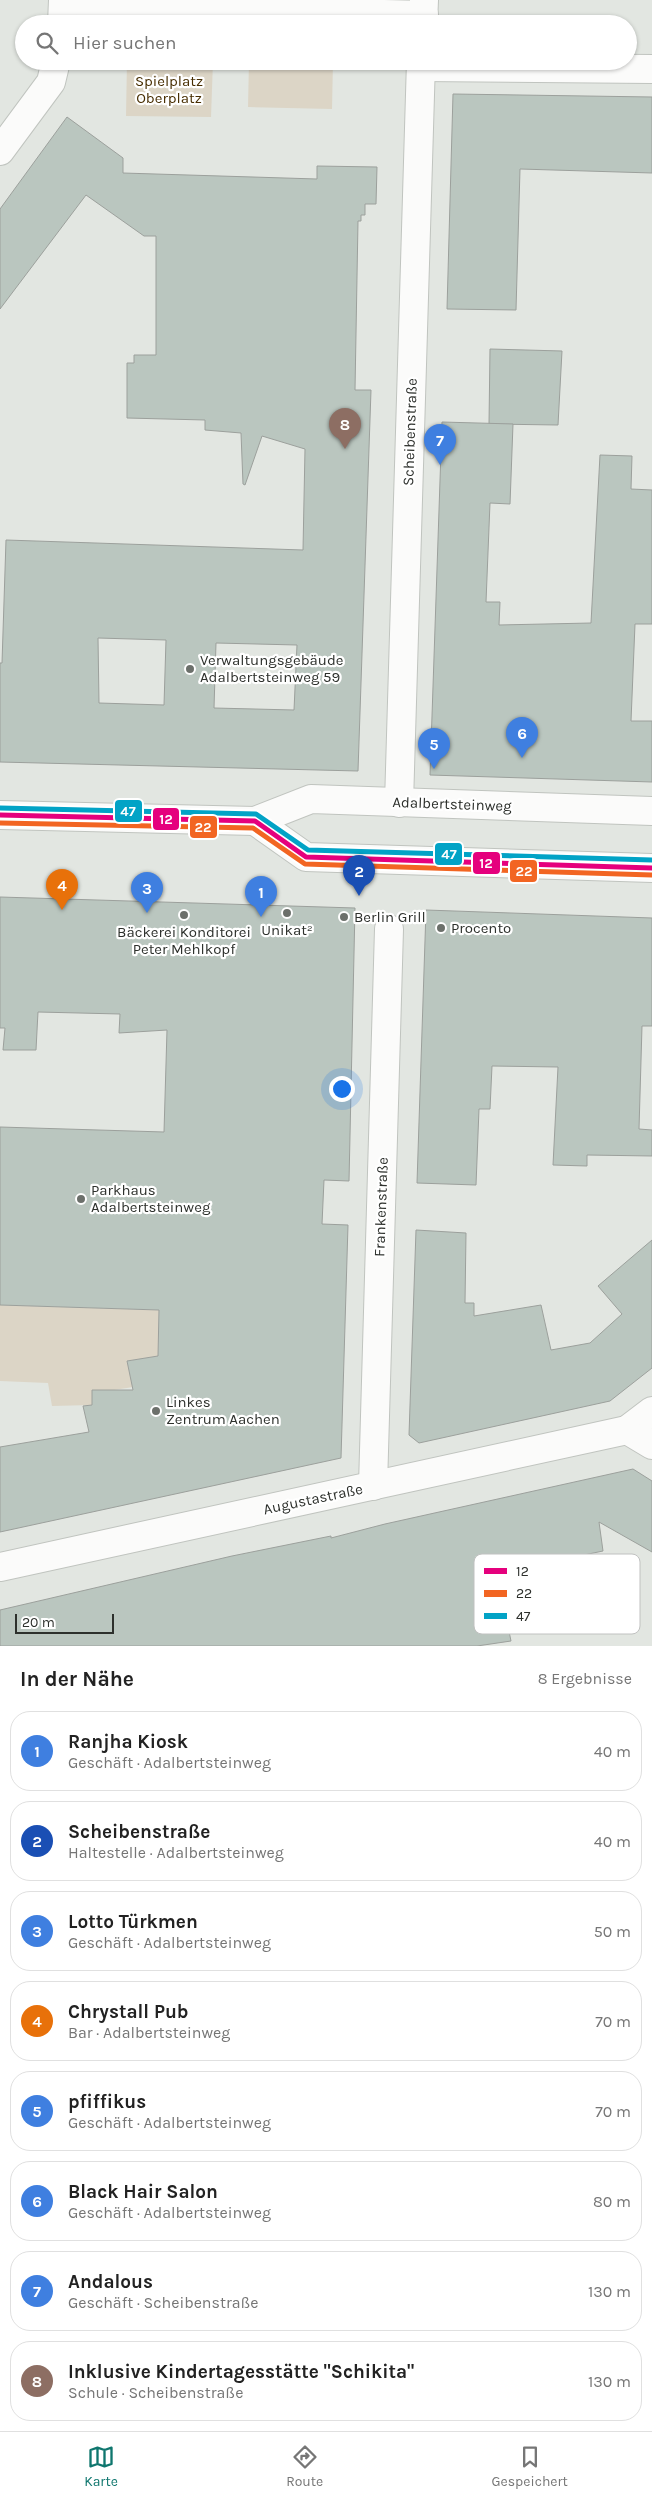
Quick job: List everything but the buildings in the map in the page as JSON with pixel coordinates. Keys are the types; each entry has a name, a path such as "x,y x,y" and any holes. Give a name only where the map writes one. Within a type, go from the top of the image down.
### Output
{"street":[{"path":"63,10 424,13"},
{"path":"637,69 652,69"},
{"path":"0,151 51,82 54,70"},
{"name":"Scheibenstraße","path":"399,803 421,70"},
{"name":"Adalbertsteinweg","path":"0,815 255,821 311,799 652,811"},
{"path":"255,821 306,857 652,868"},
{"name":"Frankenstraße","path":"373,1486 389,929"},
{"name":"Augustastraße","path":"0,1567 627,1430 652,1411"},
{"path":"627,1430 652,1445"}],"green space":[{"name":"Spielplatz Oberplatz","path":"127,70 213,70 211,117 126,116"},
{"path":"249,70 333,70 332,109 248,107"},
{"path":"0,1305 159,1310 158,1356 127,1361 133,1387 114,1390 92,1390 92,1405 52,1406 48,1383 0,1381"}],"transit line":[{"name":"47","path":"0,808 256,814 308,850 652,860"},
{"name":"12","path":"0,815 255,821 306,857 652,868"},
{"name":"22","path":"0,823 253,828 305,864 652,875"}],"place":[{"name":"Inklusive Kindertagesstätte \"Schikita\"","path":"345,449"},
{"name":"Andalous","path":"440,465"},
{"name":"Verwaltungsgebäude Adalbertsteinweg 59","path":"190,669"},
{"name":"Black Hair Salon","path":"522,758"},
{"name":"pfiffikus","path":"434,769"},
{"name":"Scheibenstraße","path":"359,896"},
{"name":"Chrystall Pub","path":"62,910"},
{"name":"Lotto Türkmen","path":"147,913"},
{"name":"Unikat²","path":"287,913"},
{"name":"Bäckerei Konditorei Peter Mehlkopf","path":"184,915"},
{"name":"Ranjha Kiosk","path":"261,917"},
{"name":"Berlin Grill","path":"344,917"},
{"name":"Procento","path":"441,928"},
{"name":"Parkhaus Adalbertsteinweg","path":"81,1199"},
{"name":"Linkes Zentrum Aachen","path":"156,1411"}]}
